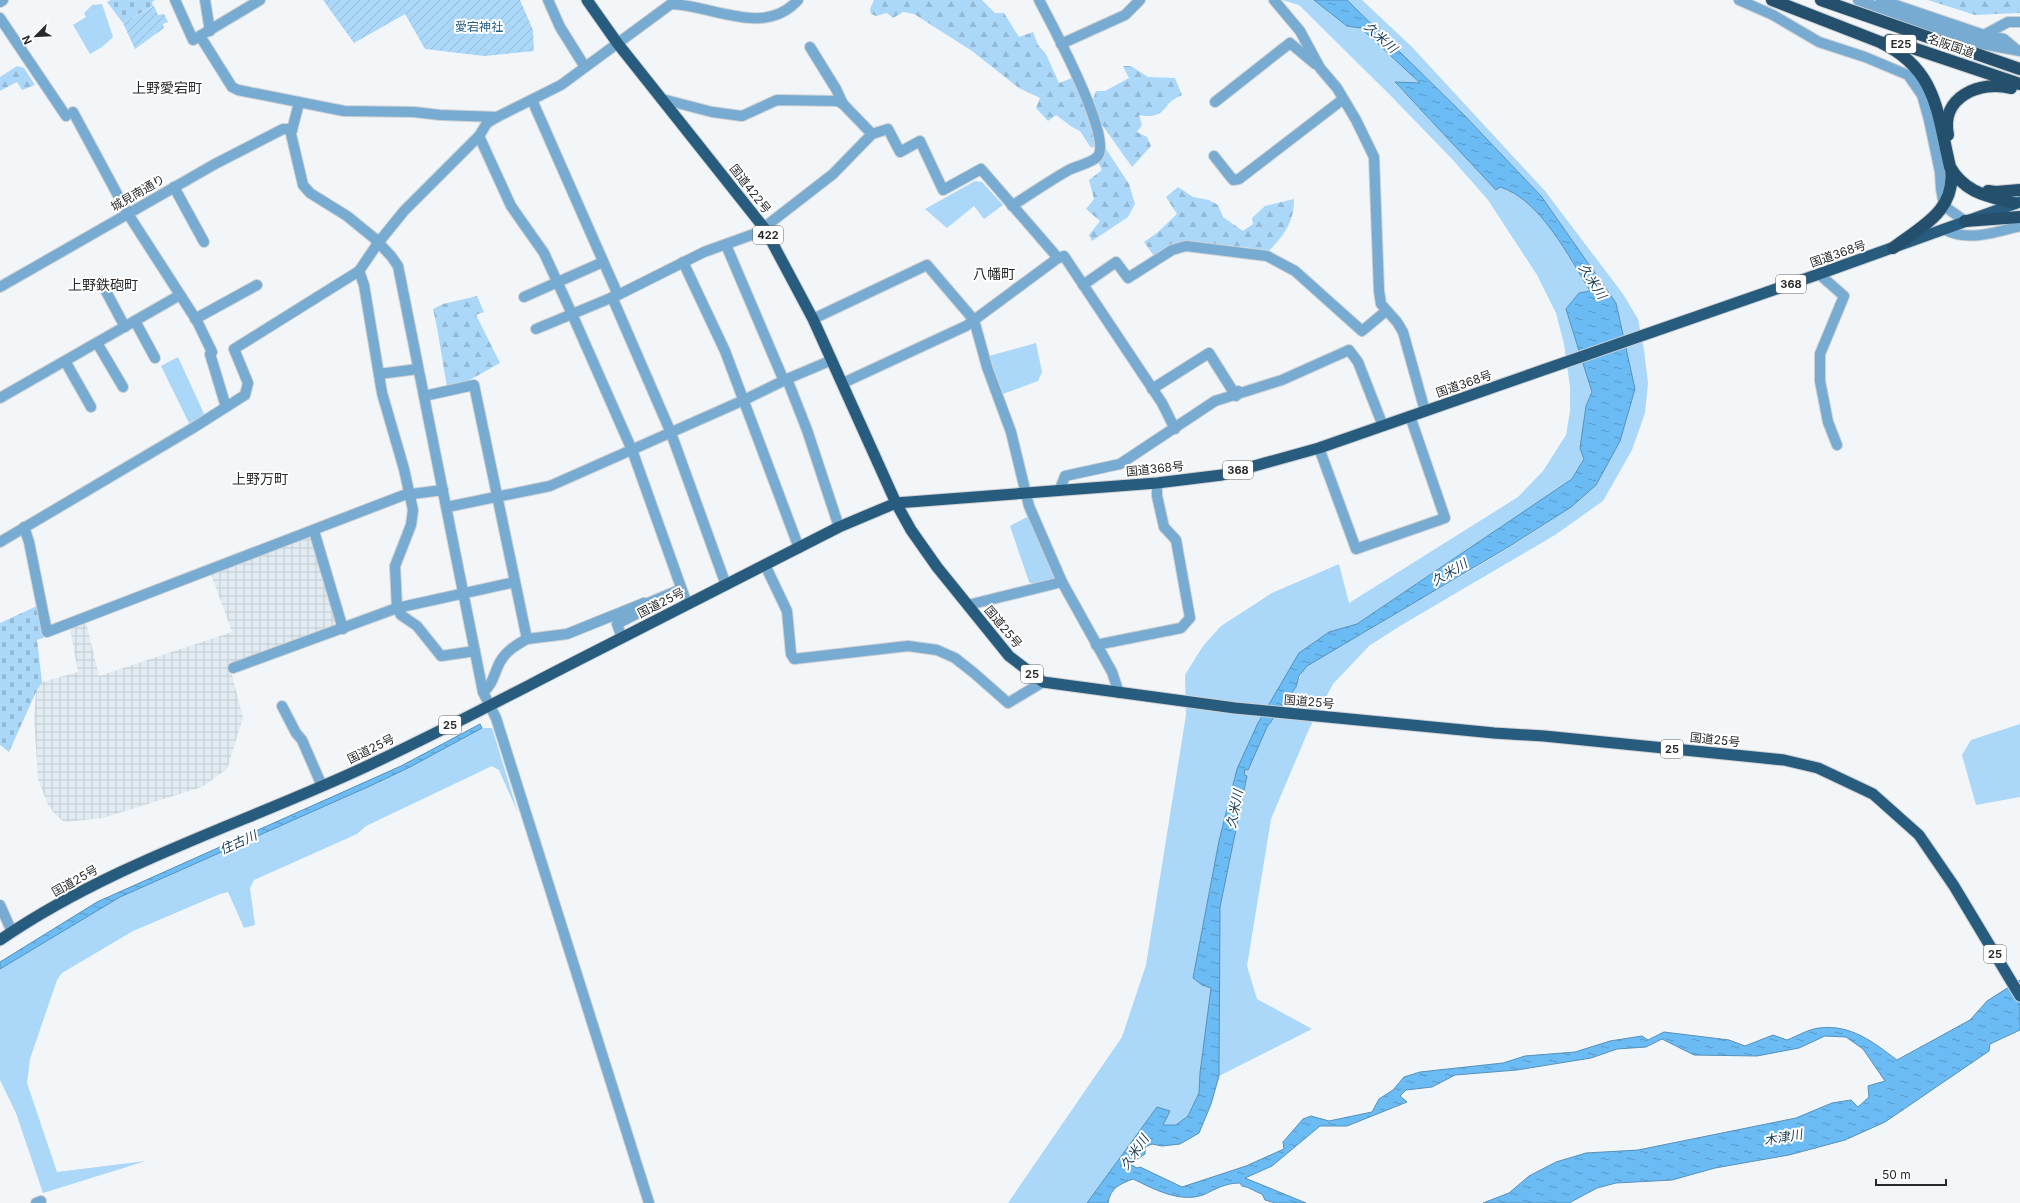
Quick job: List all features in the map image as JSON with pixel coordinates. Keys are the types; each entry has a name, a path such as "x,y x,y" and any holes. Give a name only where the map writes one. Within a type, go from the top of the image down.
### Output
{"highway":[{"name":"国道422号","path":"587,0 618,44 765,229 813,319 896,503"},
{"path":"1772,0 1880,42 1911,61 1923,76 1932,93 1950,167 1952,184 1944,206 1924,225 1893,248"},
{"name":"名阪国道","path":"1782,0 1884,38 2020,84"},
{"name":"名阪国道","path":"1821,0 2020,69"},
{"path":"1993,60 2020,64"},
{"path":"2020,90 1994,85 1970,90 1963,94 1953,106 1947,121 1947,128 1956,166 1970,183 1985,191 1996,192 2020,190"},
{"path":"1950,167 1960,181 1973,191 2017,202"},
{"name":"国道368号","path":"896,503 1157,483 1222,475 1319,448 1565,361 1893,248 2017,202"},
{"path":"1965,221 2020,217"},
{"name":"国道25号","path":"0,940 89,887 160,853 322,786 489,706 839,527 896,503 911,530 1009,656 1043,682 1248,709 1568,738 1784,760 1818,768 1873,794 1919,835 1954,886 2020,996"}],"street":[{"path":"175,0 193,40 260,0"},
{"path":"205,0 210,31"},
{"path":"548,0 560,27 585,67"},
{"path":"0,542 226,407 245,394 248,388 248,383 234,349 359,271 378,243 404,211 479,136 487,123 561,85 618,44 670,2 755,19 777,15 798,0"},
{"path":"1012,206 1067,171 1098,157 1101,151 1101,143 1089,103 1039,0"},
{"path":"1061,44 1125,15 1140,0"},
{"path":"1274,0 1300,31 1320,68"},
{"path":"1739,0 1773,15 1819,42 1865,57 1908,75 1922,96 1929,120 1940,172 1944,206 1965,221"},
{"path":"1858,0 1982,44 2018,50"},
{"path":"1881,0 1984,35 2004,39 2018,50"},
{"path":"0,18 70,114 128,214 195,319 212,352 216,376 226,407"},
{"path":"1984,35 2008,22 2020,22"},
{"path":"200,36 232,87 238,90 344,111 414,112 440,115 497,117"},
{"path":"1215,102 1290,43 1320,68 1337,88 1342,100 1356,120 1374,157 1379,291 1381,304 1397,322 1403,332 1425,411"},
{"path":"810,47 843,104 872,134"},
{"path":"662,99 712,112 742,116 781,99 837,102 843,104"},
{"path":"532,100 603,262 615,296 671,433 726,585"},
{"path":"1214,156 1233,180 1239,179 1342,100"},
{"path":"299,103 291,134 303,185 316,198 347,216 378,243 391,256 398,266 483,692 496,718 649,1203"},
{"name":"城見南通り","path":"0,288 215,164 283,129 292,129"},
{"path":"536,329 615,296 683,262 765,229 833,174 872,134 888,129 900,152 920,141 943,190 981,169 1058,258"},
{"path":"479,136 511,206 544,253 572,314 632,450 687,604"},
{"path":"174,187 204,242"},
{"path":"1944,229 1954,234 1966,237 2020,226"},
{"path":"726,245 807,430 839,527"},
{"path":"1083,285 1116,262 1128,278 1167,253 1186,246 1244,252 1267,256 1278,261 1295,271 1362,331 1386,311"},
{"path":"843,383 966,326 1058,258 1064,256 1152,388 1176,429"},
{"path":"524,297 603,262"},
{"path":"683,262 713,324 744,400 799,548"},
{"path":"813,319 927,265 974,320 987,367 1011,432 1029,506 1062,582 1112,672 1119,693"},
{"path":"359,271 364,285 382,393 413,510 411,524 395,566 397,608 401,615 417,626 441,656 475,651"},
{"path":"1819,274 1844,296 1820,354 1820,381 1828,422 1837,445"},
{"path":"100,282 125,327"},
{"path":"195,319 257,285"},
{"path":"0,398 180,295"},
{"path":"135,321 155,358"},
{"path":"97,343 123,387"},
{"path":"1060,490 1065,476 1120,464 1176,429 1215,401 1282,380 1349,350 1358,362 1383,426"},
{"path":"1152,388 1208,353 1237,393"},
{"path":"447,507 550,486 832,360"},
{"path":"64,361 91,407"},
{"path":"379,374 418,369"},
{"path":"424,396 474,385 527,639"},
{"path":"1319,448 1356,549 1445,518 1410,416"},
{"path":"1096,645 1181,628 1190,618 1176,540 1164,528 1157,496 1157,483"},
{"path":"24,527 29,542 47,632 410,494 443,490"},
{"path":"314,531 343,629"},
{"path":"765,565 787,611 791,654 794,660 908,646 937,650 954,658 974,673 1008,703 1043,682"},
{"path":"233,668 397,608 515,582"},
{"path":"968,605 1062,582"},
{"path":"483,692 490,687 500,662 506,653 527,639 567,634 682,589"},
{"path":"622,638 617,624 646,609 644,603"},
{"path":"282,706 296,733 302,740 322,786"},
{"path":"0,905 12,932"}],"shaded area":[{"path":"308,538 314,540 338,622 337,627 230,667 243,718 227,769 202,787 103,818 64,822 48,805 38,779 34,718 36,692 42,682 78,672 70,628 86,622 99,676 232,632 211,574"}],"green space":[{"path":"111,0 155,0 152,2 153,6 123,23 107,2"},
{"name":"愛宕神社","path":"323,0 520,0 533,30 534,51 484,56 425,49 405,14 354,43"},
{"path":"874,0 982,0 995,13 1004,13 1019,37 1033,32 1038,45 1046,54 1059,83 1072,78 1084,105 1097,145 1091,148 1080,131 1056,115 1048,121 1036,108 1040,98 1019,88 972,51 914,14 903,12 893,18 887,13 876,16 871,14 870,9"},
{"path":"1282,0 1314,0 1347,26 1361,28 1420,83 1395,83 1496,189 1500,187 1514,194 1528,204 1541,217 1563,247 1590,292 1579,293 1566,309 1592,392 1586,406 1580,448 1584,459 1572,479 1357,624 1329,632 1299,653 1237,769 1219,841 1193,978 1202,985 1211,988 1200,1073 1199,1093 1188,1116 1176,1125 1162,1125 1157,1107 1087,1203 1008,1203 1122,1037 1146,965 1186,715 1185,675 1203,646 1221,626 1272,593 1339,564 1349,603 1518,497 1543,471 1566,435 1570,411 1570,387 1564,344 1556,313 1537,275 1488,200 1452,159 1299,5"},
{"path":"1347,0 1362,0 1412,47 1545,191 1623,294 1638,319 1644,350 1648,383 1645,413 1632,450 1603,501 1555,535 1400,626 1369,646 1333,684 1309,729 1271,819 1247,966 1257,999 1312,1029 1219,1076 1220,907 1247,777 1244,775 1245,769 1248,770 1259,743 1273,718 1295,688 1306,667 1312,661 1369,630 1485,562 1542,526 1596,485 1616,303 1541,196 1463,114"},
{"path":"1928,0 2020,0 2020,13 1975,15"},
{"path":"102,4 113,37 102,47 90,54 73,25 86,17 84,13 92,5"},
{"path":"154,6 158,15 164,14 168,22 163,24 164,28 135,49 123,23"},
{"path":"17,66 24,68 35,85 22,90 17,82 0,91 0,77"},
{"path":"1123,66 1131,66 1148,77 1175,78 1182,95 1170,102 1157,115 1139,115 1142,125 1137,132 1147,137 1151,146 1132,167 1100,122 1092,102 1096,91 1105,91 1129,78"},
{"path":"1106,149 1129,184 1135,204 1128,217 1092,241 1089,235 1100,221 1086,209 1094,199 1089,180 1102,170 1098,162"},
{"path":"975,181 982,182 1003,205 984,219 974,206 947,228 925,209"},
{"path":"1178,187 1193,197 1209,200 1218,205 1223,217 1243,231 1253,224 1252,218 1265,206 1294,199 1294,207 1287,228 1268,252 1246,247 1219,246 1154,256 1144,242 1158,232 1177,214 1166,197"},
{"path":"477,296 484,312 476,315 500,363 466,382 447,386 433,309 443,304"},
{"path":"1036,343 1042,372 1038,381 1003,394 989,356"},
{"path":"178,357 205,416 190,425 161,366"},
{"path":"1027,517 1030,518 1056,581 1035,585 1029,582 1010,526"},
{"path":"37,606 43,638 37,640 42,682 9,752 0,745 0,623"},
{"path":"2020,724 2020,797 1976,805 1962,755 1971,740"},
{"path":"482,728 492,728 518,813 499,770 492,766 366,826 357,834 254,880 250,888 255,925 244,928 228,892 133,931 62,973 57,980 30,1059 27,1083 57,1172 146,1161 43,1193 16,1113 0,1080 0,969 120,897 370,786 410,767"}],"water":[{"path":"1314,0 1347,0 1463,114 1541,196 1616,303 1635,389 1620,441 1596,485 1571,507 1510,546 1307,666 1299,676 1296,687 1267,727 1248,770 1245,769 1244,775 1247,776 1220,907 1219,1076 1211,1104 1199,1133 1180,1144 1162,1146 1152,1144 1145,1147 1145,1154 1130,1164 1137,1168 1140,1167 1182,1187 1246,1166 1284,1149 1283,1142 1303,1119 1311,1116 1329,1121 1372,1112 1379,1099 1393,1090 1404,1077 1420,1072 1503,1063 1525,1056 1575,1052 1610,1041 1642,1036 1648,1040 1664,1032 1729,1040 1745,1046 1773,1035 1787,1040 1811,1030 1831,1027 1861,1036 1897,1060 1970,1020 1987,1001 2020,980 2020,1030 1990,1044 1989,1051 1885,1122 1845,1140 1789,1155 1715,1168 1672,1180 1616,1183 1597,1188 1569,1203 1483,1203 1509,1193 1529,1176 1556,1162 1586,1153 1638,1150 1796,1118 1832,1103 1851,1100 1858,1107 1869,1097 1868,1086 1885,1081 1863,1049 1846,1037 1825,1036 1799,1048 1757,1056 1694,1055 1662,1039 1646,1047 1617,1049 1591,1058 1517,1070 1455,1075 1432,1087 1406,1090 1400,1096 1407,1102 1347,1126 1320,1126 1272,1166 1245,1178 1306,1203 1275,1203 1265,1200 1262,1194 1248,1187 1242,1186 1240,1183 1225,1185 1203,1195 1194,1197 1176,1196 1158,1191 1133,1179 1116,1187 1109,1198 1108,1203 1087,1203 1157,1107 1170,1111 1163,1125 1176,1125 1188,1116 1199,1093 1200,1073 1211,988 1202,985 1193,978 1219,841 1237,769 1258,723 1299,653 1329,632 1357,624 1572,479 1584,459 1580,448 1586,406 1592,392 1566,309 1579,293 1590,291 1563,246 1541,216 1514,194 1500,187 1496,190 1395,82 1420,83 1361,28 1347,26"},
{"name":"住古川","path":"480,724 482,728 410,767 120,897 0,969 0,962 97,902 401,766"}],"district":[{"name":"上野愛宕町","path":"167,88"},
{"name":"八幡町","path":"994,274"},
{"name":"上野鉄砲町","path":"103,285"},
{"name":"上野万町","path":"260,479"}],"water label":[{"name":"久米川","path":"1381,37"},
{"name":"久米川","path":"1593,281"},
{"name":"久米川","path":"1449,572"},
{"name":"久米川","path":"1234,809"},
{"name":"木津川","path":"1783,1137"},
{"name":"久米川","path":"1134,1152"}]}
